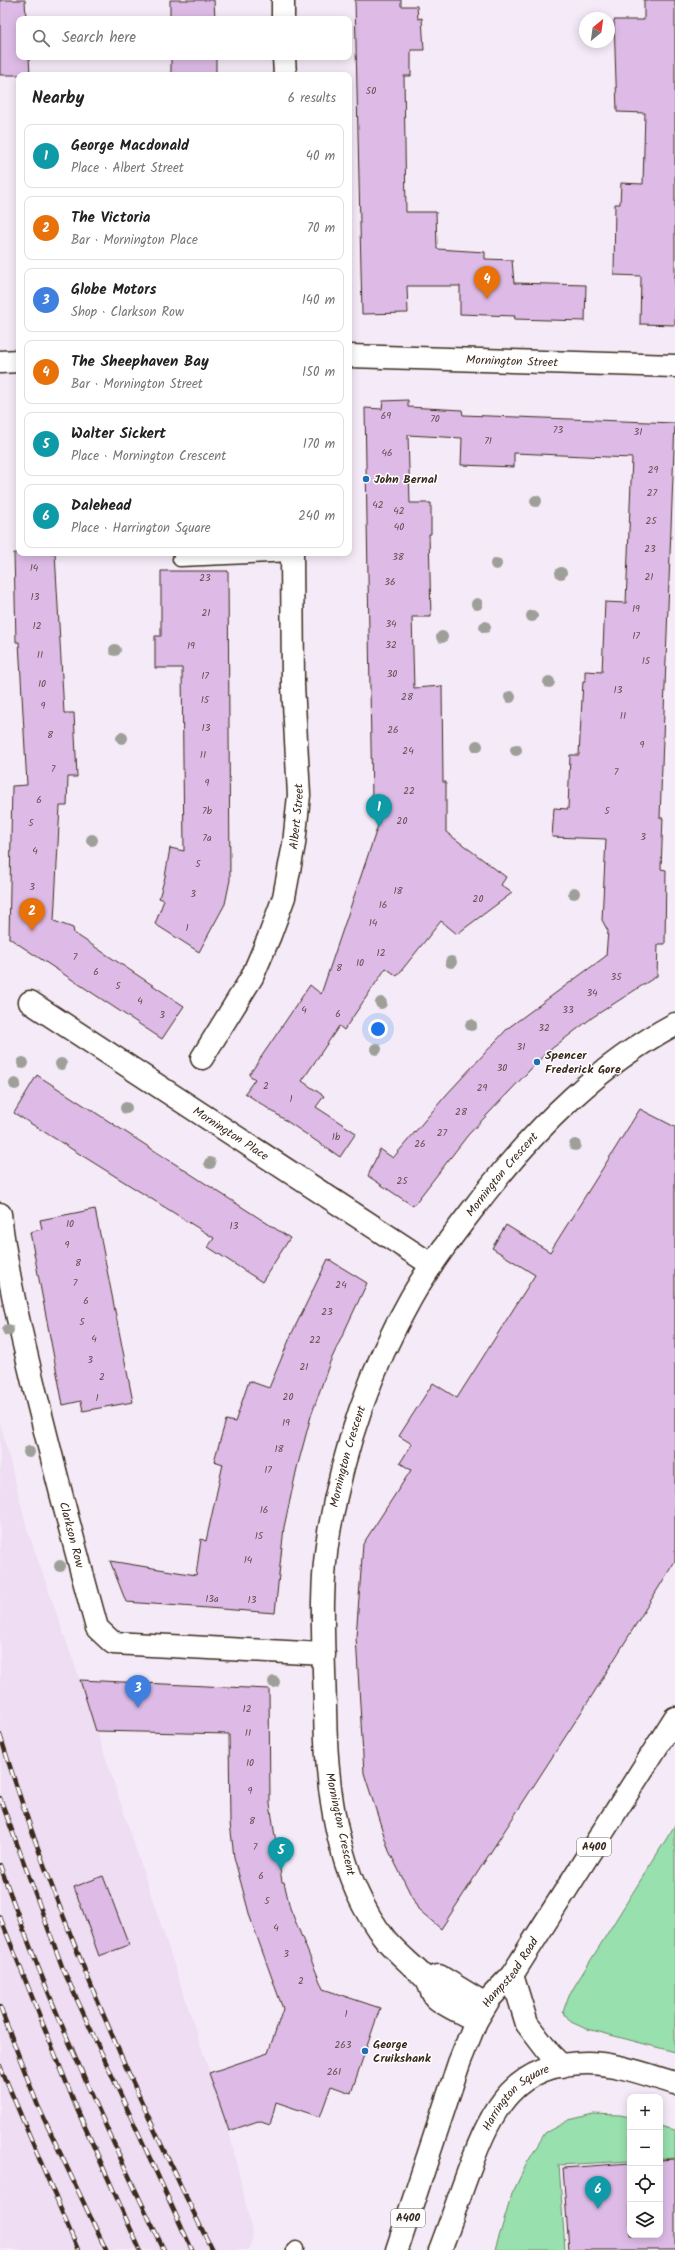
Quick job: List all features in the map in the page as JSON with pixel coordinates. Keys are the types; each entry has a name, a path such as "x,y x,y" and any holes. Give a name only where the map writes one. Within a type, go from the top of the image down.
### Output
{"main road":[{"path":"283,0 283,16"},
{"path":"284,60 285,72"},
{"name":"Mornington Street","path":"352,356 675,366"},
{"path":"0,362 16,361"},
{"name":"Albert Street","path":"202,1058 252,977 284,897 294,844 299,795 293,685 292,556"},
{"name":"Mornington Place","path":"30,1002 432,1265"},
{"name":"Mornington Crescent","path":"481,2012 435,1997 427,1979 396,1951 377,1928 359,1898 348,1871 328,1771 324,1654 325,1580 328,1535 346,1456 360,1411 380,1361 411,1298 432,1265 506,1166 566,1102 622,1058 675,1024"},
{"name":"Clarkson Row","path":"0,1214 4,1249 16,1316 57,1483 97,1628 113,1643 324,1654"},
{"name":"Hampstead Road","path":"397,2250 459,2063 481,2012 512,1975 675,1718"},
{"path":"512,1975 527,2024 550,2054 562,2066"},
{"name":"Harrington Square","path":"440,2250 483,2131 500,2104 526,2079 540,2071 562,2066 590,2063 617,2066 675,2083"}],"lane":[{"path":"180,559 236,556"}],"shaded area":[{"path":"0,1422 28,1532 80,1680 229,2131 253,2236 249,2250 0,2250"}],"green space":[{"path":"675,1825 675,2052 584,2028 571,2022 563,2012 569,1995"},
{"path":"593,2114 627,2116 627,2161 559,2165 565,2250 495,2250 512,2194 527,2163 545,2133 569,2120"},
{"path":"663,2127 675,2130 675,2158 663,2159"}],"building":[{"path":"0,0 25,0 26,16 16,16 16,60 29,60 30,72 16,72 16,75 0,75"},
{"path":"170,0 214,0 215,16 170,16"},
{"path":"355,0 401,0 401,6 417,6 418,19 422,18 424,50 411,50 411,76 404,76 406,212 436,212 437,249 485,252 485,259 512,260 514,283 586,285 585,321 514,319 515,316 460,314 460,286 407,286 408,313 362,314"},
{"path":"644,0 675,0 675,325 640,324 641,276 614,275 615,204 620,204 621,183 643,184 645,113 617,112 615,20 644,20"},
{"path":"171,60 216,60 216,72 171,72"},
{"path":"408,400 408,407 462,410 463,415 675,423 660,818 663,818 661,869 666,870 665,944 658,944 657,976 593,1017 546,1053 468,1135 413,1206 368,1176 380,1149 393,1158 447,1094 508,1028 606,956 608,931 602,920 606,839 552,837 554,808 568,809 570,755 579,755 583,681 585,681 585,671 602,672 605,602 626,603 632,458 514,453 514,467 461,465 462,438 408,435 410,503 431,503 431,534 429,534 431,617 412,617 414,688 442,686 443,782 446,782 446,832 506,877 501,885 512,893 457,934 441,921 397,976 386,968 344,1030 339,1026 302,1081 324,1096 316,1107 356,1133 340,1157 245,1093 255,1079 249,1075 310,985 321,994 387,799 372,800 365,408 382,409 383,401"},
{"path":"14,553 16,553 16,556 55,556 64,713 74,713 77,777 68,777 67,806 60,806 54,921 73,928 74,933 184,1006 162,1039 9,938 12,786 27,785 19,642 16,642"},
{"path":"161,571 228,571 230,880 225,904 199,952 155,924 164,900 159,898 165,877 170,848 184,851 182,668 155,668 155,636 161,636"},
{"path":"37,1075 290,1238 262,1282 208,1247 214,1238 14,1113"},
{"path":"640,1109 675,1127 675,1561 593,1694 441,1929 418,1909 389,1851 364,1773 356,1637 363,1544 411,1470 400,1463 412,1444 399,1436 433,1383 457,1398 535,1275 492,1248 506,1225 550,1252"},
{"path":"95,1209 133,1402 83,1411 81,1401 63,1405 30,1232 42,1229 40,1220"},
{"path":"328,1259 367,1283 330,1362 311,1416 297,1468 284,1527 275,1613 126,1602 110,1561 196,1575 201,1539 206,1541 223,1464 214,1461 226,1420 235,1422 249,1381 269,1388 292,1333"},
{"path":"80,1680 269,1689 270,1804 282,1882 284,1882 290,1908 323,1989 380,2008 351,2093 331,2086 320,2117 276,2102 270,2125 258,2121 229,2131 209,2073 268,2053 283,2009 250,1917 234,1857 230,1823 229,1734 96,1731"},
{"path":"103,1876 129,1945 99,1956 74,1887"},
{"path":"675,2159 675,2250 569,2250 563,2168 627,2163 627,2238 663,2238 663,2160"}],"railway":[{"path":"0,1735 21,1801 69,1932 123,2061 181,2187 212,2250"},
{"path":"0,1798 63,1969 192,2250"},
{"path":"0,1865 36,1963 76,2060 164,2250"},
{"path":"0,1917 77,2109 140,2250"},
{"path":"0,2007 38,2106 106,2250"},
{"path":"0,2066 78,2250"}],"place":[{"name":"The Sheephaven Bay","path":"487,299"},
{"name":"John Bernal","path":"366,479"},
{"name":"George Macdonald","path":"379,827"},
{"name":"The Victoria","path":"32,931"},
{"name":"Spencer Frederick Gore","path":"537,1062"},
{"name":"Globe Motors","path":"138,1708"},
{"name":"Walter Sickert","path":"281,1870"},
{"name":"George Cruikshank","path":"365,2051"},
{"name":"Dalehead","path":"598,2209"}]}
